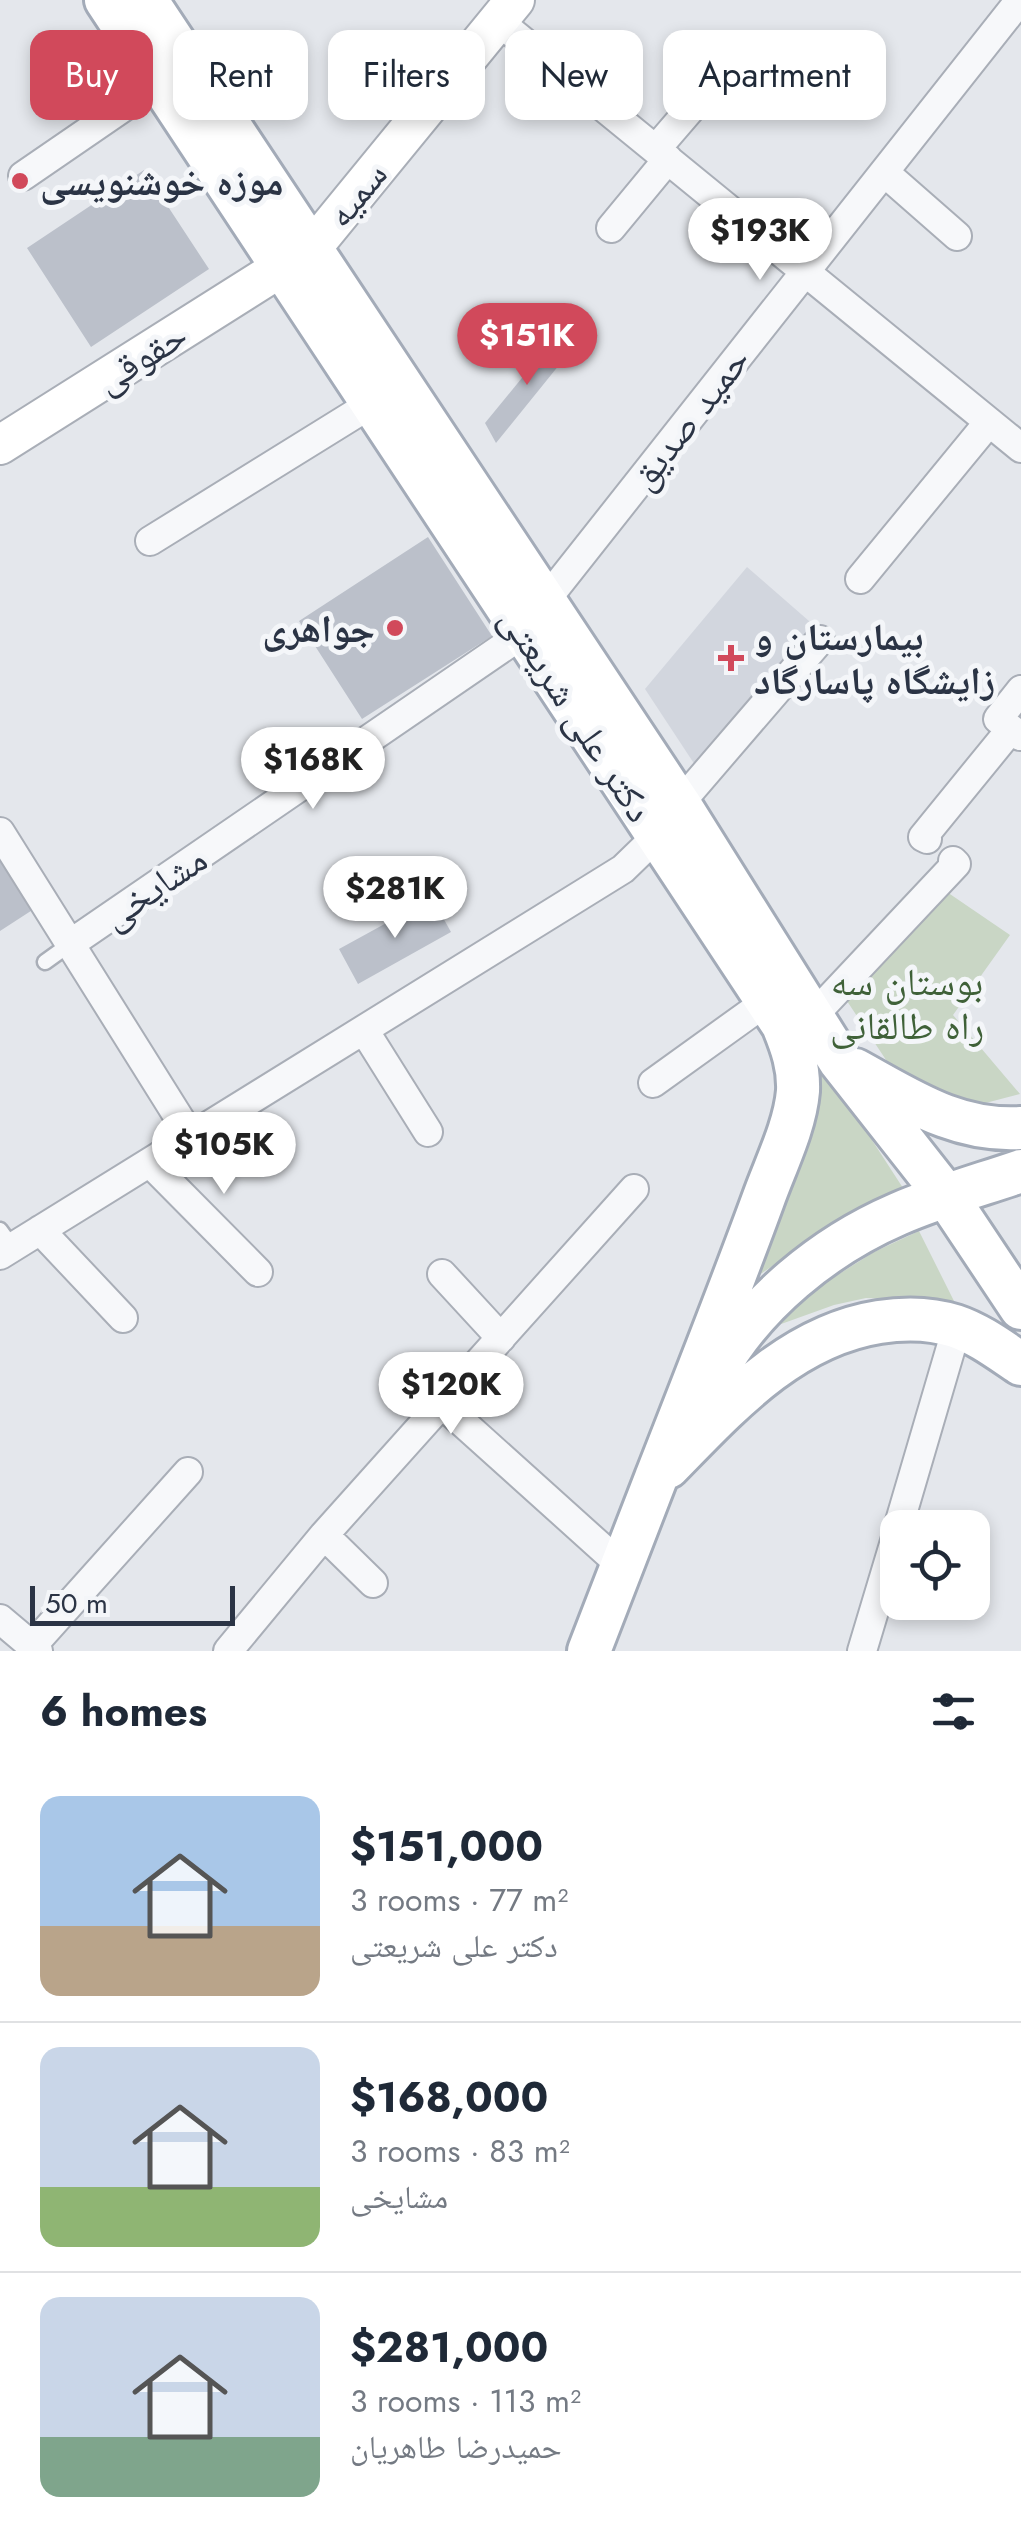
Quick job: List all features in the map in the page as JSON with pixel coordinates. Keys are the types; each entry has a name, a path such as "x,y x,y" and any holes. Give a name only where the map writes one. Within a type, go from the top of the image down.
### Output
{"main road":[{"name":"دکتر علی شریعتی","path":"106,0 160,82 297,258 371,404 534,617"},
{"name":"دکتر علی شریعتی","path":"146,0 297,258 668,820 812,1017 840,1062 946,1197 1021,1308"},
{"name":"سمیه","path":"297,258 506,10"},
{"name":"حقوقی","path":"0,445 297,258"},
{"name":"دکتر علی شریعتی","path":"656,1478 734,1280 798,1095 798,1068 783,1025 668,820"},
{"path":"840,1062 945,1117 994,1130 1021,1128"},
{"path":"589,1651 656,1478 722,1360 762,1308 861,1232 898,1214 1021,1170"},
{"path":"656,1478 759,1379 790,1357 849,1328 886,1321 926,1320 958,1327 1021,1364"}],"street":[{"name":"حمید صدیق","path":"534,617 1020,0"},
{"path":"506,10 662,154 1021,448"},
{"path":"23,176 160,82"},
{"path":"610,228 687,120"},
{"path":"884,172 957,236"},
{"path":"150,541 371,404"},
{"path":"860,579 989,422"},
{"name":"مشایخی","path":"191,1137 70,944 534,617"},
{"path":"4,1244 40,1230 622,870 820,640"},
{"path":"927,840 924,836 1016,733 998,718 1021,690"},
{"path":"0,832 70,944"},
{"path":"812,1017 956,864 953,861"},
{"path":"652,1083 767,1001"},
{"path":"364,1030 428,1132"},
{"path":"150,1163 258,1272"},
{"path":"228,1651 324,1535 634,1188"},
{"path":"40,1230 123,1318"},
{"path":"442,1274 502,1338"},
{"path":"904,1510 958,1327"},
{"path":"442,1404 622,1566"},
{"path":"0,1619 35,1648 188,1472"},
{"path":"324,1535 373,1583"},
{"path":"862,1651 880,1590"}],"lane":[{"path":"45,962 70,944"}],"shaded area":[{"name":"بیمارستان و زایشگاه پاسارگاد","path":"747,567 817,628 697,768 645,689"}],"green space":[{"name":"بوستان سه راه طالقانی","path":"944,890 1010,935 953,1015 1020,1094 974,1106 930,1094 892,1069 845,998"},
{"path":"822,1063 903,1188 747,1283"},
{"path":"919,1231 954,1301 866,1298 770,1328 812,1291 874,1252"}],"building":[{"path":"144,170 209,269 91,347 27,248"},
{"path":"557,335 572,349 496,443 485,423"},
{"name":"جواهری","path":"428,537 492,636 362,719 299,621"},
{"path":"0,851 37,907 0,931"},
{"path":"432,898 451,932 358,984 339,949"}],"place":[{"name":"موزه خوشنویسی","path":"20,181"},
{"name":"جواهری","path":"395,628"},
{"name":"بیمارستان و زایشگاه پاسارگاد","path":"731,658"}]}
